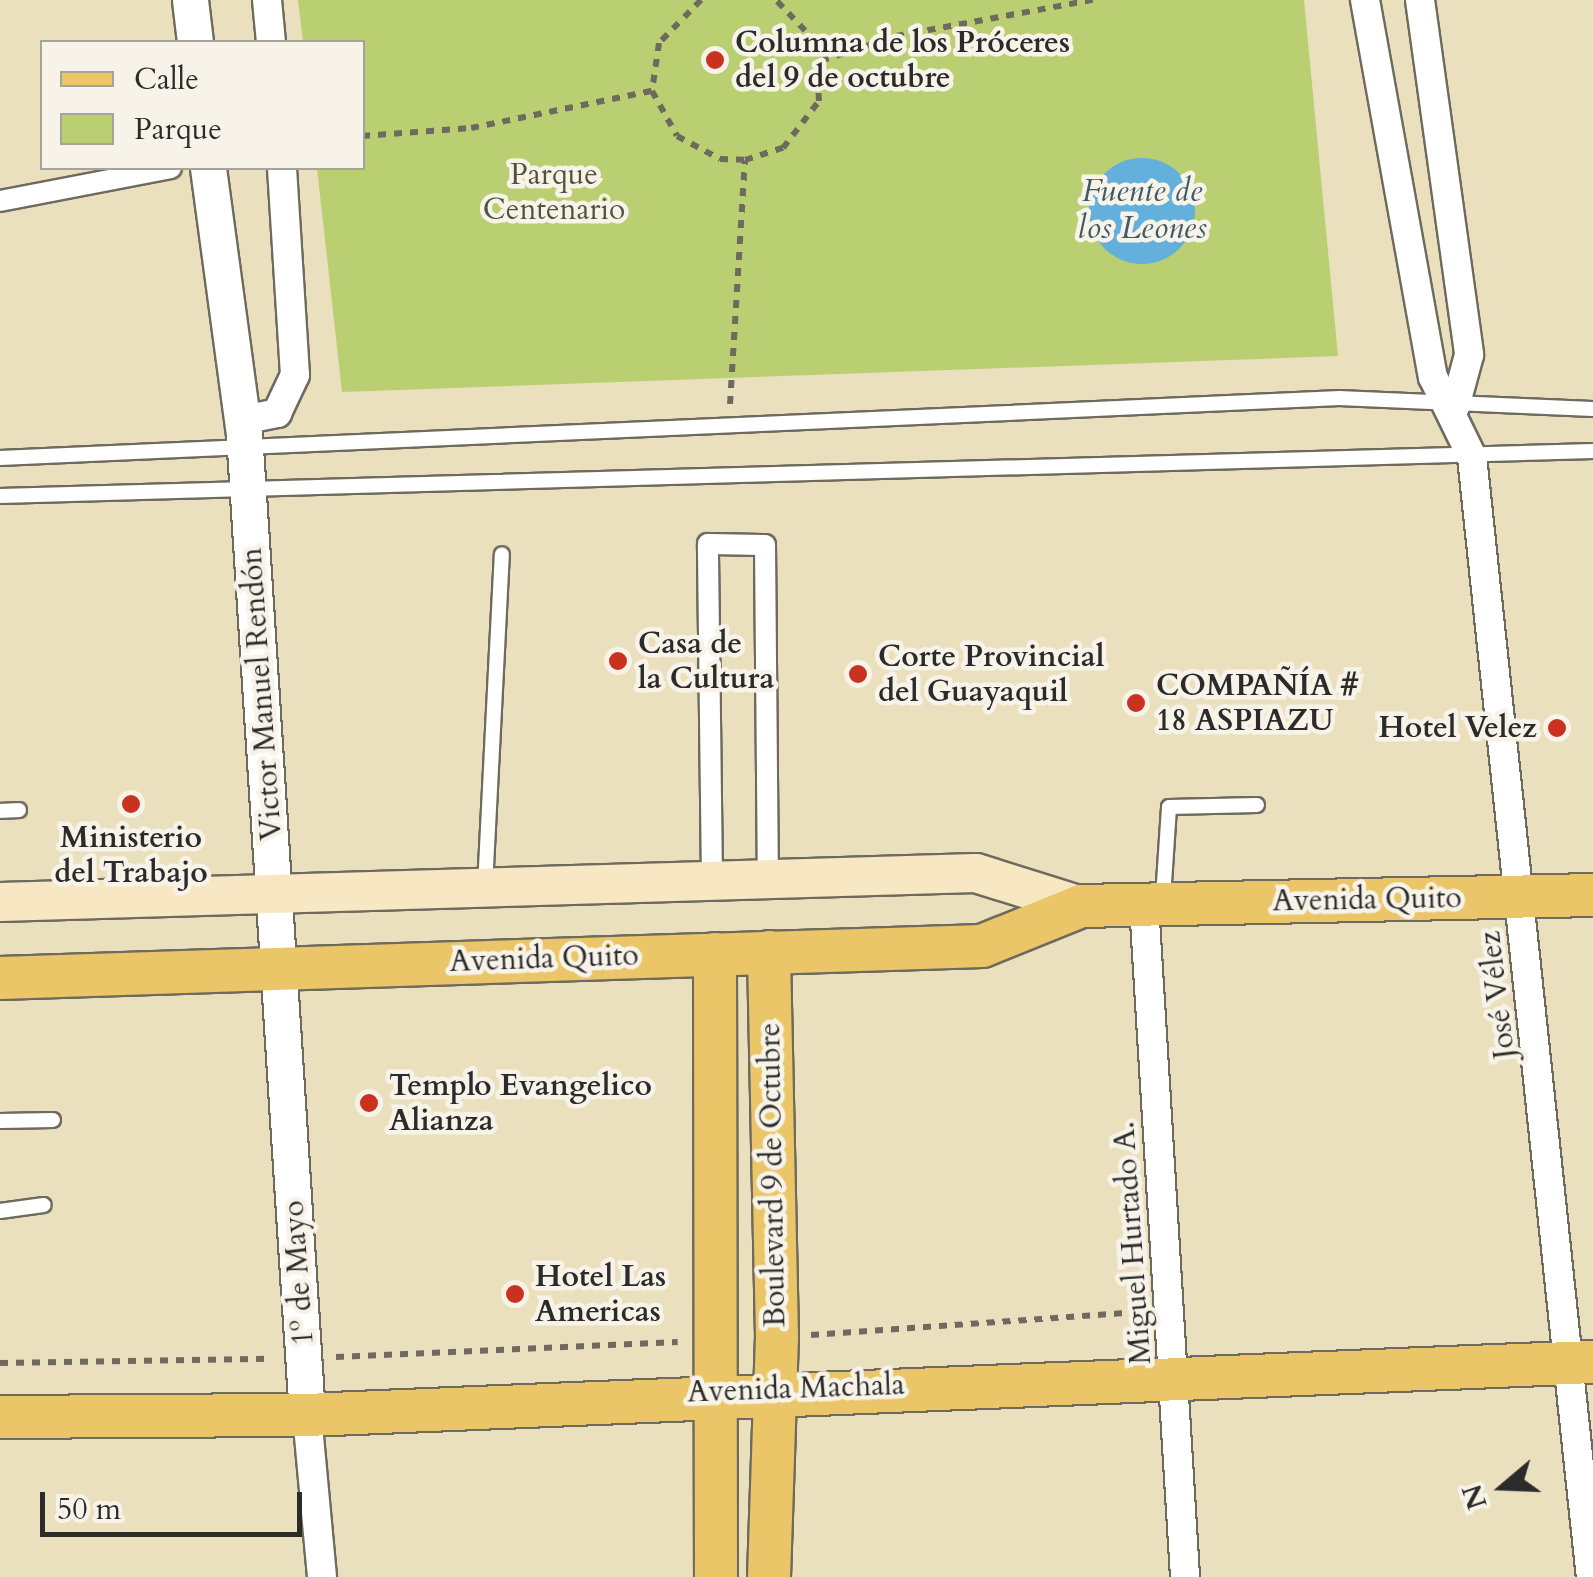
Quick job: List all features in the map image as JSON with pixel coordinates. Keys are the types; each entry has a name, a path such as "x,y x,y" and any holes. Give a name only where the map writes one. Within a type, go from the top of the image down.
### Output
{"main road":[{"name":"Avenida Quito","path":"0,902 976,873 1081,906 1593,894"},
{"name":"Avenida Quito","path":"0,978 982,946 1081,906"},
{"name":"Boulevard 9 de Octubre","path":"769,952 777,1337 769,1577"},
{"name":"Boulevard 9 de Octubre","path":"716,954 716,1577"},
{"name":"Avenida Machala","path":"0,1416 307,1415 716,1392 1583,1362"},
{"path":"716,1477 776,1390"}],"street":[{"path":"190,0 195,40"},
{"path":"268,0 271,40"},
{"name":"José Vélez","path":"1366,0 1433,377 1455,407 1472,457 1519,896 1583,1362 1592,1577"},
{"path":"1420,0 1469,355 1455,407"},
{"path":"0,200 161,170"},
{"name":"Victor Manuel Rendón","path":"208,170 244,434 280,968"},
{"path":"244,434 277,413 296,375 282,170"},
{"path":"712,881 708,544 764,545 768,879"},
{"name":"Miguel Hurtado A.","path":"1154,904 1185,1577"},
{"name":"1º de Mayo","path":"280,968 307,1415 322,1577"}],"lane":[{"path":"0,458 244,434 730,422 1340,398 1455,407 1593,409"},
{"path":"0,496 1593,452"},
{"path":"486,888 502,554"},
{"path":"1154,904 1169,807 1256,805"},
{"path":"0,812 19,810"},
{"path":"0,1121 53,1120"},
{"path":"0,1210 44,1205"}],"path":[{"path":"702,0 659,43 652,91 687,143 745,160 783,148 810,120 821,62 806,25 776,0"},
{"path":"821,62 896,36 1092,0"},
{"path":"365,136 471,128 652,91"},
{"path":"730,422 745,160"},
{"path":"777,1337 1144,1312"},
{"path":"0,1363 304,1358 717,1341"}],"green space":[{"name":"Parque Centenario","path":"298,0 1304,0 1338,356 342,392 317,170 365,170 365,40 303,40"}],"water":[{"name":"Fuente de los Leones","path":"1142,158 1162,162 1179,174 1191,191 1195,211 1191,231 1179,248 1162,260 1142,264 1122,260 1105,248 1093,231 1089,211 1093,191 1105,174 1122,162"}],"place":[{"name":"Columna de los Próceres del 9 de octubre","path":"715,60"},
{"name":"Casa de la Cultura","path":"618,661"},
{"name":"Corte Provincial del Guayaquil","path":"858,674"},
{"name":"COMPAÑÍA # 18 ASPIAZU","path":"1136,703"},
{"name":"Hotel Velez","path":"1557,728"},
{"name":"Ministerio del Trabajo","path":"131,804"},
{"name":"Templo Evangelico Alianza","path":"369,1103"},
{"name":"Hotel Las Americas","path":"515,1294"}]}
